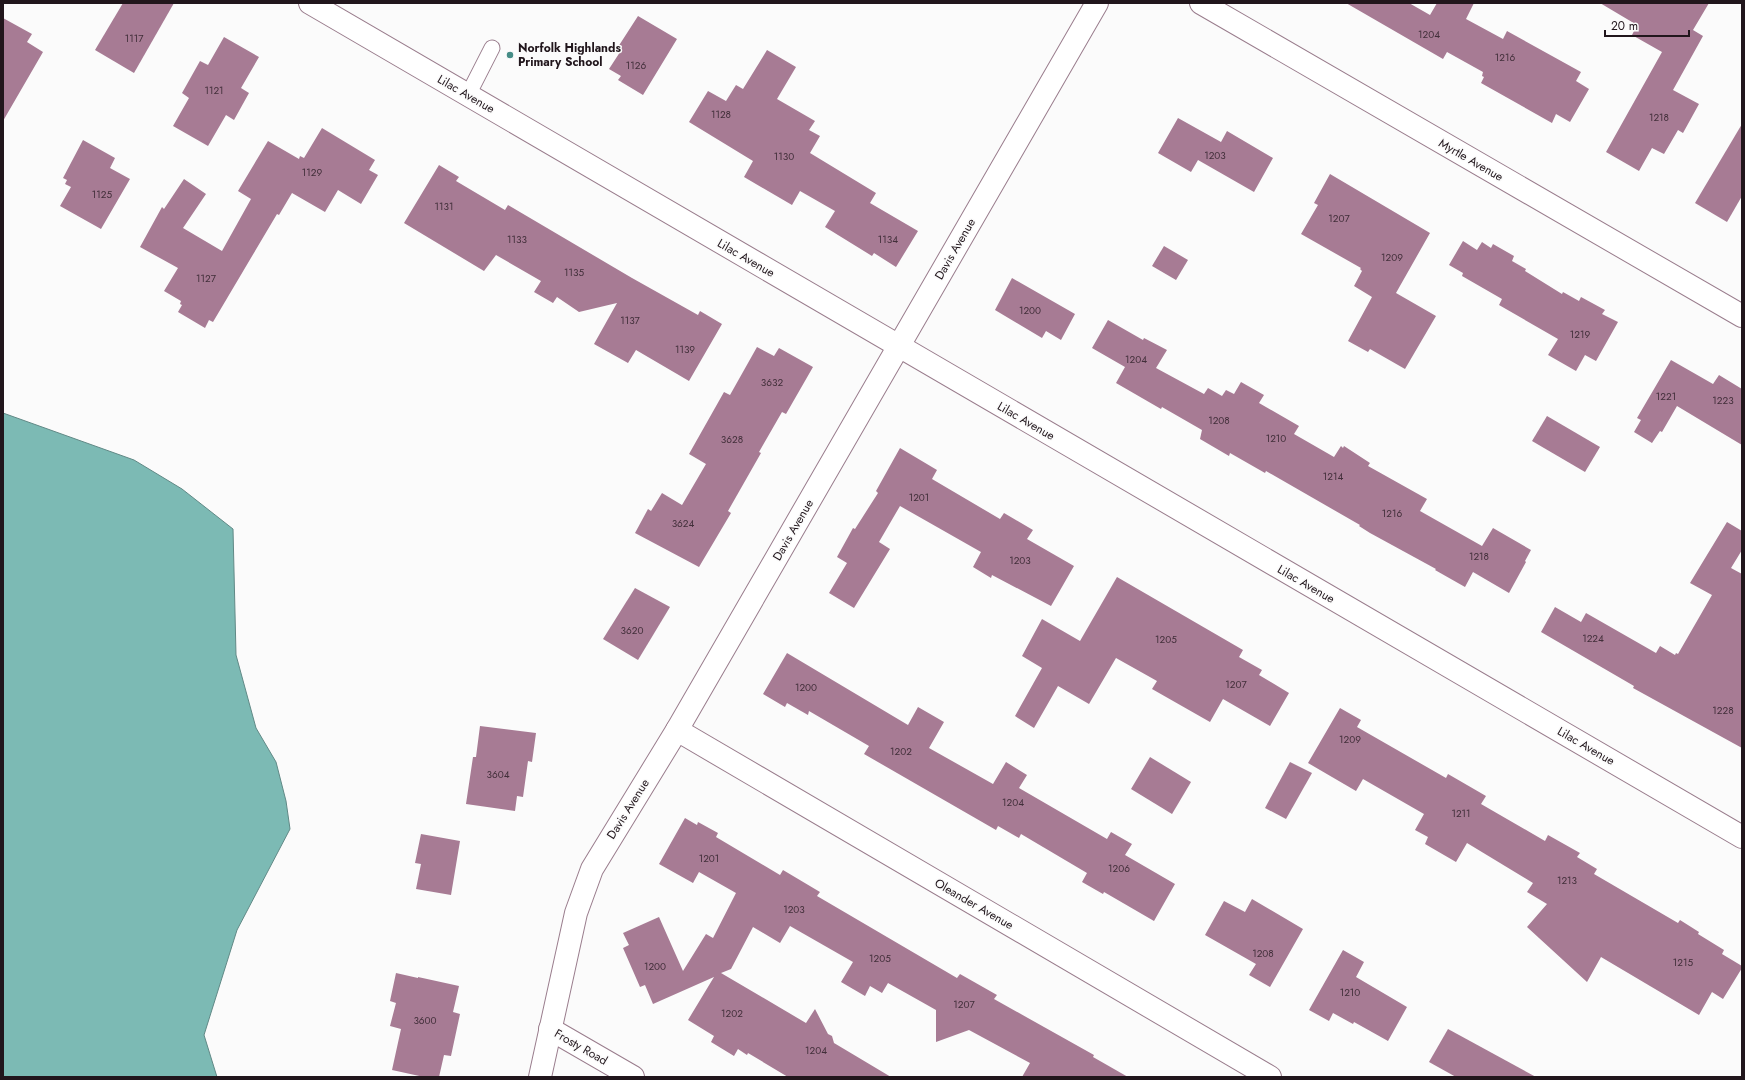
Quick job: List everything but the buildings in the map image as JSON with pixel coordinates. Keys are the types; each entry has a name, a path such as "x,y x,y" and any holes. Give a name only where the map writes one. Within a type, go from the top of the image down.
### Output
{"street":[{"name":"Lilac Avenue","path":"310,3 898,347 1742,837"},
{"name":"Davis Avenue","path":"540,1077 576,913 592,868 677,730 1097,3"},
{"name":"Myrtle Avenue","path":"1201,3 1742,316"},
{"name":"Oleander Avenue","path":"677,730 1270,1077"},
{"name":"Frosty Road","path":"550,1029 633,1077"}],"lane":[{"path":"468,95 492,48"}],"water":[{"path":"3,413 134,460 182,489 233,529 236,655 256,728 276,762 286,801 290,829 237,930 204,1035 217,1077 3,1077"}],"place":[{"name":"Norfolk Highlands Primary School","path":"510,55"}]}
